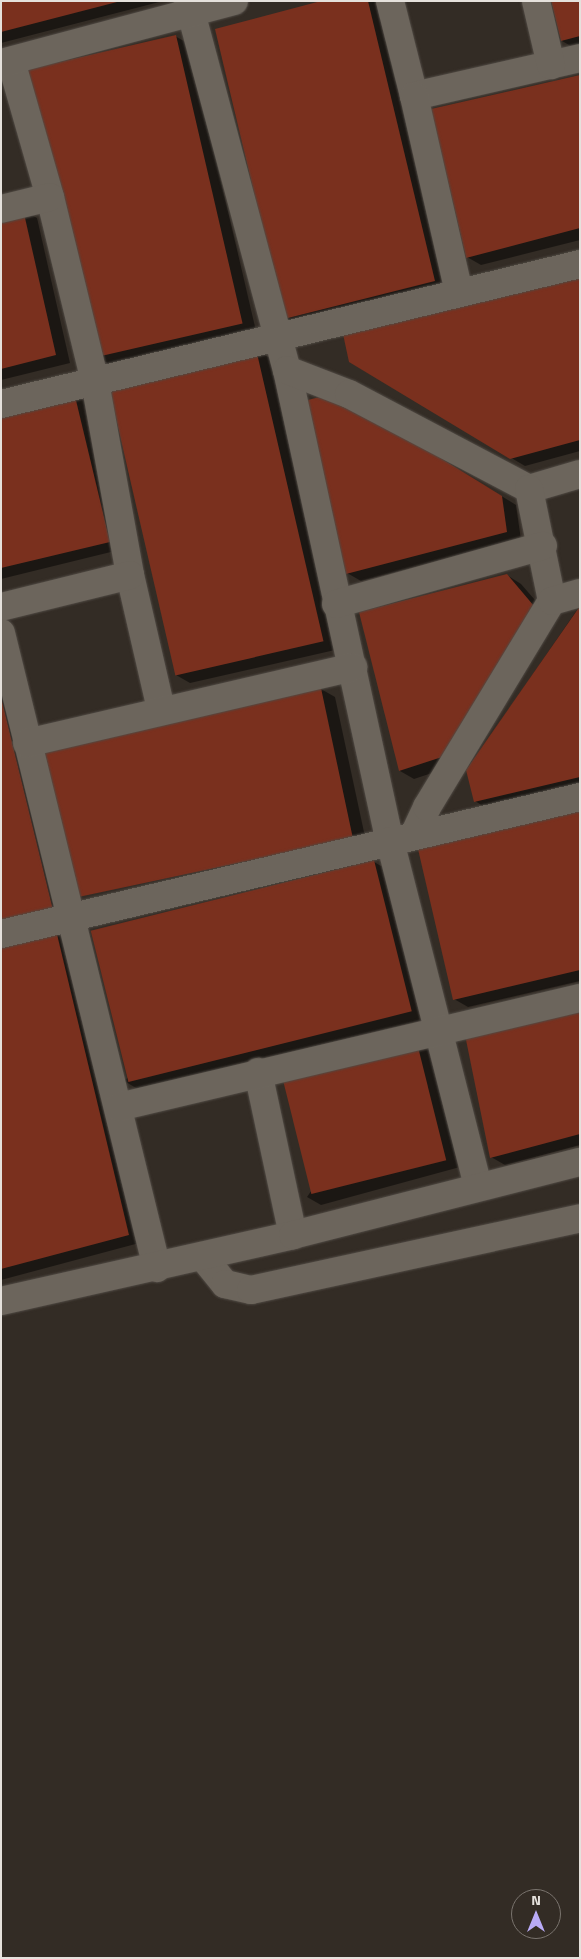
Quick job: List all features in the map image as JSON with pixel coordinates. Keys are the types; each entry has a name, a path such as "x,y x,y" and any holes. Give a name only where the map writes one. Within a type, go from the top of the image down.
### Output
{"street":[{"path":"161,710 130,575 95,382 50,197 6,62 190,7 234,1"},
{"path":"390,1 459,292"},
{"path":"536,1 551,65"},
{"path":"190,7 287,370 336,604 402,838 438,1032 478,1186"},
{"path":"414,96 580,58"},
{"path":"1,209 50,197"},
{"path":"1,404 580,264"},
{"path":"287,370 343,391 529,489 580,474"},
{"path":"402,838 428,807 552,601 543,546 529,489"},
{"path":"336,604 543,546"},
{"path":"1,607 130,575"},
{"path":"552,601 580,593"},
{"path":"1,633 68,917 119,1107 157,1268"},
{"path":"27,743 161,710 353,667"},
{"path":"1,934 580,797"},
{"path":"119,1107 258,1072 580,998"},
{"path":"258,1072 293,1235"},
{"path":"1,1302 203,1257 478,1186 580,1162"},
{"path":"203,1257 225,1284 251,1290 580,1218"}],"building":[{"path":"1,1 117,1 117,2 1,32"},
{"path":"321,1 368,1 435,281 284,319 215,29"},
{"path":"551,1 580,1 580,36 561,41"},
{"path":"176,35 243,323 94,358 27,69"},
{"path":"580,75 580,228 466,258 431,109"},
{"path":"23,209 56,355 1,369 1,214"},
{"path":"580,276 580,440 510,459 349,362 343,334"},
{"path":"256,349 323,641 175,676 108,383"},
{"path":"74,392 110,542 1,568 1,410"},
{"path":"335,393 502,496 507,532 346,574 304,401"},
{"path":"507,574 534,606 442,757 399,771 359,612"},
{"path":"580,606 580,777 474,802 466,770"},
{"path":"321,688 353,839 71,899 39,748"},
{"path":"1,697 54,914 1,927"},
{"path":"580,810 580,970 453,1000 418,849"},
{"path":"374,860 412,1011 128,1082 91,931"},
{"path":"56,930 129,1235 1,1269 1,945"},
{"path":"580,1002 580,1134 490,1158 464,1030"},
{"path":"416,1039 446,1160 311,1194 281,1073"}]}
